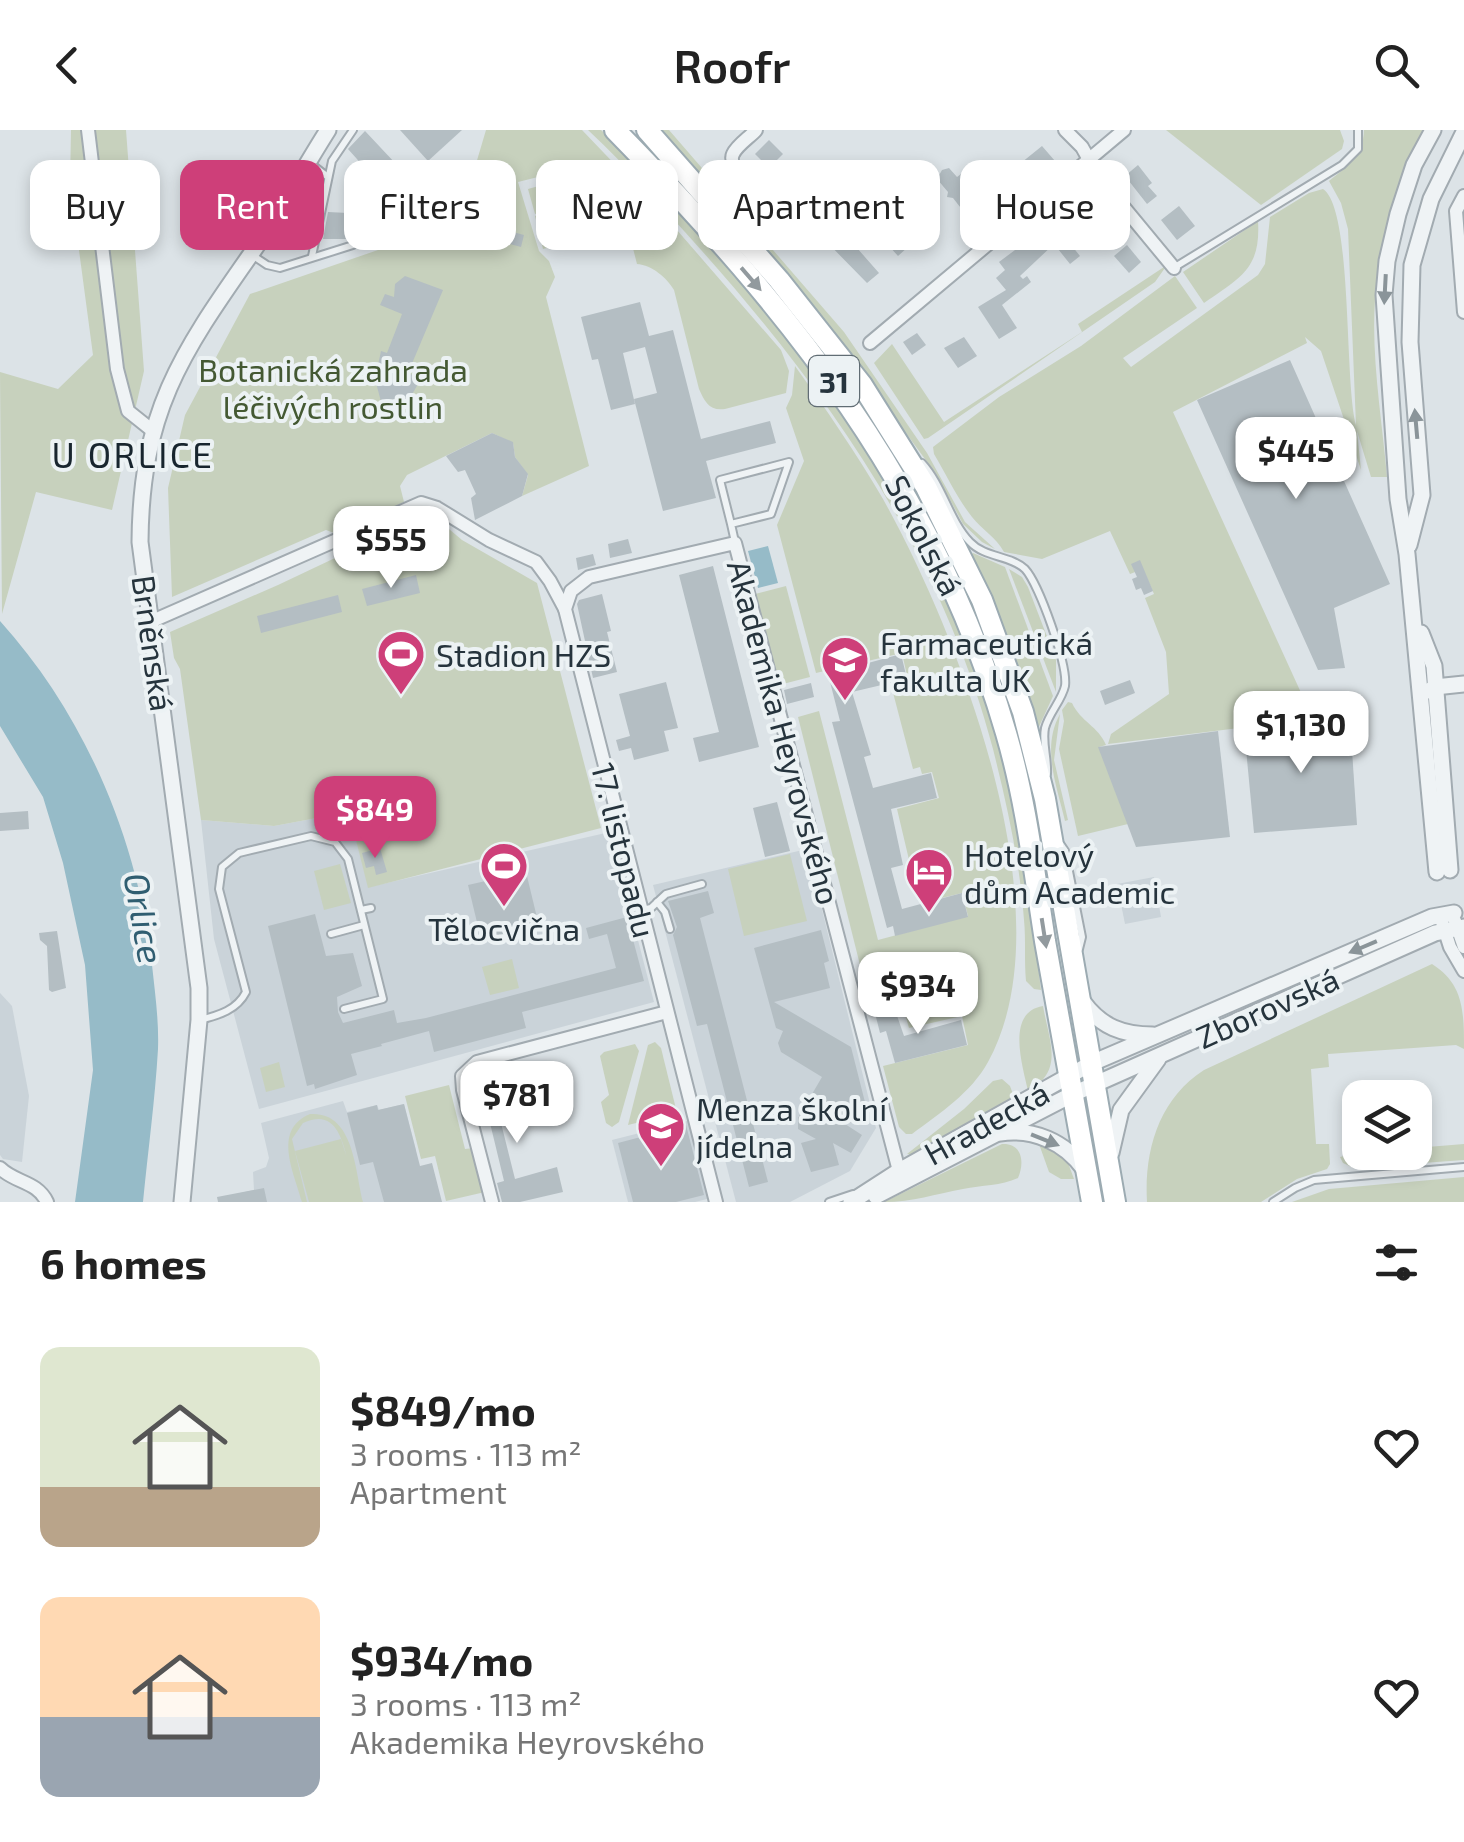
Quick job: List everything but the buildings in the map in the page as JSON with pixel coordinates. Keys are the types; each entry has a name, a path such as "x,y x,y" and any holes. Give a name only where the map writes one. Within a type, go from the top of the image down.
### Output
{"main road":[{"name":"Sokolská","path":"615,130 752,280 830,376 892,468 943,564 984,664 1018,779 1092,1202"},
{"name":"Sokolská","path":"647,130 819,328 899,442 947,526 982,600 1023,712 1045,799 1115,1202"}],"street":[{"path":"88,130 117,369 128,411 152,431"},
{"name":"Brněnská","path":"309,160 328,130"},
{"path":"732,160 756,130"},
{"path":"1065,130 1089,160"},
{"path":"1091,160 1124,130"},
{"path":"1407,554 1422,496 1407,466 1385,338 1387,262 1410,178 1433,130"},
{"path":"1443,871 1426,687 1434,666 1413,610 1407,554 1412,265 1430,199 1464,132"},
{"path":"1464,196 1456,211 1464,312"},
{"path":"1130,212 1174,268"},
{"name":"Brněnská","path":"182,1202 199,1020 190,903 150,622 140,508 152,431 174,374 220,296 253,250"},
{"path":"870,344 983,250"},
{"name":"17. listopadu","path":"150,622 414,504 437,508 489,540 536,562 565,609 716,1202"},
{"name":"Akademika Heyrovského","path":"565,609 571,592 590,577 736,543 899,1171"},
{"path":"1426,687 1464,684"},
{"path":"1452,923 1464,948"},
{"path":"1452,923 1464,972"},
{"name":"Zborovská","path":"1072,1084 1157,1035 1452,923"},
{"name":"Zborovská","path":"1093,1073 1162,1054 1452,923"},
{"path":"1080,998 1108,1027 1157,1035"},
{"path":"492,1202 462,1090 462,1076 469,1068 477,1062 667,1012"},
{"path":"1111,1176 1112,1145 1121,1110 1162,1054"},
{"name":"Hradecká","path":"863,1202 991,1134 1072,1084"},
{"name":"Hradecká","path":"851,1202 899,1171 1072,1084"},
{"path":"991,1134 1025,1133 1051,1140 1074,1156 1088,1174"},
{"path":"3,1178 38,1189 47,1202"}],"lane":[{"path":"312,256 334,154 353,130"},
{"path":"1174,268 1348,160 1358,149 1358,130"},
{"path":"324,175 328,178"},
{"path":"251,254 280,268 344,247"},
{"path":"899,442 928,470 968,540 982,551 1019,564 1036,590 1065,682 1044,731 1048,765 1045,799"},
{"path":"730,524 771,514 789,462 720,480 730,524 736,543"},
{"path":"199,1020 226,1012 246,992 218,888 222,867 239,853 311,836 335,842 348,858 383,999 344,1010"},
{"path":"641,910 666,894 702,884"},
{"path":"657,902 666,912 670,929"},
{"path":"361,910 371,908"},
{"path":"331,934 364,925"},
{"path":"1273,1202 1294,1188 1337,1176 1464,1167"},
{"path":"830,1202 874,1187"}],"shaded area":[{"path":"349,812 369,887 610,832 654,1002 259,1109 214,939 201,820 274,826"},
{"path":"807,849 876,1128 850,1171 790,1202 736,1202 653,885"},
{"path":"1154,877 1161,917 1125,924 1117,884"},
{"path":"0,993 12,1006 29,1096 22,1162 0,1155"},
{"path":"343,1101 347,1112 404,1104 416,1150 410,1152 442,1202 232,1202 231,1195 254,1190 253,1172 266,1167 269,1158 261,1123"},
{"name":"Menza školní jídelna","path":"691,1120 711,1198 695,1202 628,1202 612,1140"}],"green space":[{"path":"71,130 126,130 128,160 70,160"},
{"name":"Botanická zahrada léčivých rostlin","path":"486,130 582,130 611,160 536,160 536,178 518,182 536,250 549,261 555,277 546,297 589,466 522,496 528,475 515,457 513,443 492,433 407,475 400,486 404,502 334,533 326,530 172,597 168,488 185,415 250,294 378,250 516,250 516,160 477,160"},
{"path":"588,130 601,130 631,160 618,160"},
{"path":"659,130 669,130 698,163 698,174"},
{"path":"1166,130 1340,130 1344,141 1342,149 1261,205"},
{"path":"1364,130 1424,130 1392,213 1377,278 1374,344 1387,477 1371,477 1357,431 1361,470 1321,351 1305,337 1307,343 1173,412 1313,719 1108,744 1111,734 1169,694 1166,652 1145,598 1154,594 1143,569 1130,574 1110,531 1042,559 1004,552 967,510 933,447 1175,276 1197,308 1123,358 1131,367 1258,275 1265,264 1270,217 1309,193 1323,189 1333,203 1339,228 1356,425 1348,229 1341,203 1329,181 1358,153"},
{"path":"536,187 536,214 535,214 528,189"},
{"path":"678,210 698,232 698,247 678,225"},
{"path":"1258,221 1256,251 1246,271 1204,303 1183,272"},
{"name":"Botanická zahrada léčivých rostlin","path":"678,231 781,350 789,371 786,393 725,409 708,405 699,389 674,290 659,273 637,264 633,250 678,250"},
{"path":"79,250 135,250 144,371 112,510 36,492 2,614 0,372 58,389 93,355"},
{"path":"714,250 808,365 851,426 890,488 958,622 990,711 1013,803 1041,990 1026,981 1019,877 993,749 945,611 878,483 838,422 750,306 702,251"},
{"path":"765,250 773,250 844,332 927,453 965,522 995,549 963,524 936,474 806,297"},
{"path":"1167,265 1155,282 928,438 924,439 874,363 892,344 944,422 1082,332 1078,324"},
{"path":"795,366 883,499 942,623 971,697 994,776 1010,855 1016,931 1010,1001 981,1073 954,1102 912,1134 899,1127 883,1066 968,1045 962,1016 909,1028 899,993 869,1001 798,717 819,711 878,940 968,916 962,893 930,901 920,864 910,864 897,809 939,798 932,772 922,774 920,767 913,769 891,685 908,680 902,653 816,673 777,525 804,461 786,408 792,395"},
{"path":"430,513 462,540 537,583 601,828 368,888 349,812 274,826 201,820 180,669 170,632"},
{"path":"970,555 1005,567 1053,696 1038,729"},
{"path":"1009,569 1022,577 1028,587 1056,660 1056,692"},
{"path":"786,586 810,677 779,685 755,594"},
{"path":"1068,702 1106,745 1099,747 1128,824 1078,836 1059,749 1062,710"},
{"path":"1060,714 1054,760 1068,820 1065,821 1051,754"},
{"path":"790,854 807,921 744,936 728,869"},
{"path":"340,864 351,903 324,910 314,871"},
{"path":"512,959 519,988 490,995 482,967"},
{"path":"1432,964 1450,981 1460,1000 1464,1049 1456,1045 1328,1054 1329,1067 1311,1069 1316,1144 1329,1144 1327,1169 1297,1179 1261,1202 1147,1202 1148,1164 1158,1127 1165,1111 1189,1082 1204,1070"},
{"path":"1043,1006 1051,1065 1040,1083 1028,1091 1020,1029 1031,1010"},
{"path":"655,1042 661,1048 677,1113 628,1125 648,1045"},
{"path":"635,1044 639,1051 619,1122 612,1127 606,1123 601,1102 609,1095 600,1056"},
{"path":"279,1062 285,1087 266,1092 260,1068"},
{"path":"1002,1079 1014,1097 919,1156 907,1154 993,1081"},
{"path":"449,1085 465,1149 474,1148 485,1192 446,1201 435,1156 421,1159 405,1096"},
{"path":"310,1114 325,1116 344,1132 363,1202 309,1202 295,1151 341,1139 347,1158 342,1140 334,1126 322,1119 303,1123 292,1139 307,1202 302,1202 291,1165 289,1141 298,1121"},
{"path":"1002,1144 1018,1150 1018,1178 884,1202"},
{"path":"1039,1144 1067,1160 1074,1179 1061,1179 1049,1172"},
{"path":"1464,1144 1464,1160 1432,1162 1432,1147"},
{"path":"1464,1177 1464,1202 1292,1202 1329,1189"}],"water":[{"path":"768,546 778,583 758,588 748,551"},
{"name":"Orlice","path":"0,621 58,697 82,738 103,781 134,872 145,918 158,1028 143,1202 75,1202 93,1070 85,965 63,863 43,797 0,726"}],"place":[{"name":"Stadion HZS","path":"401,696"},
{"name":"Farmaceutická fakulta UK","path":"845,702"},
{"name":"Tělocvična","path":"504,908"},
{"name":"Hotelový dům Academic","path":"929,914"},
{"name":"Menza školní jídelna","path":"661,1168"}],"district":[{"name":"U ORLICE","path":"133,454"}]}
